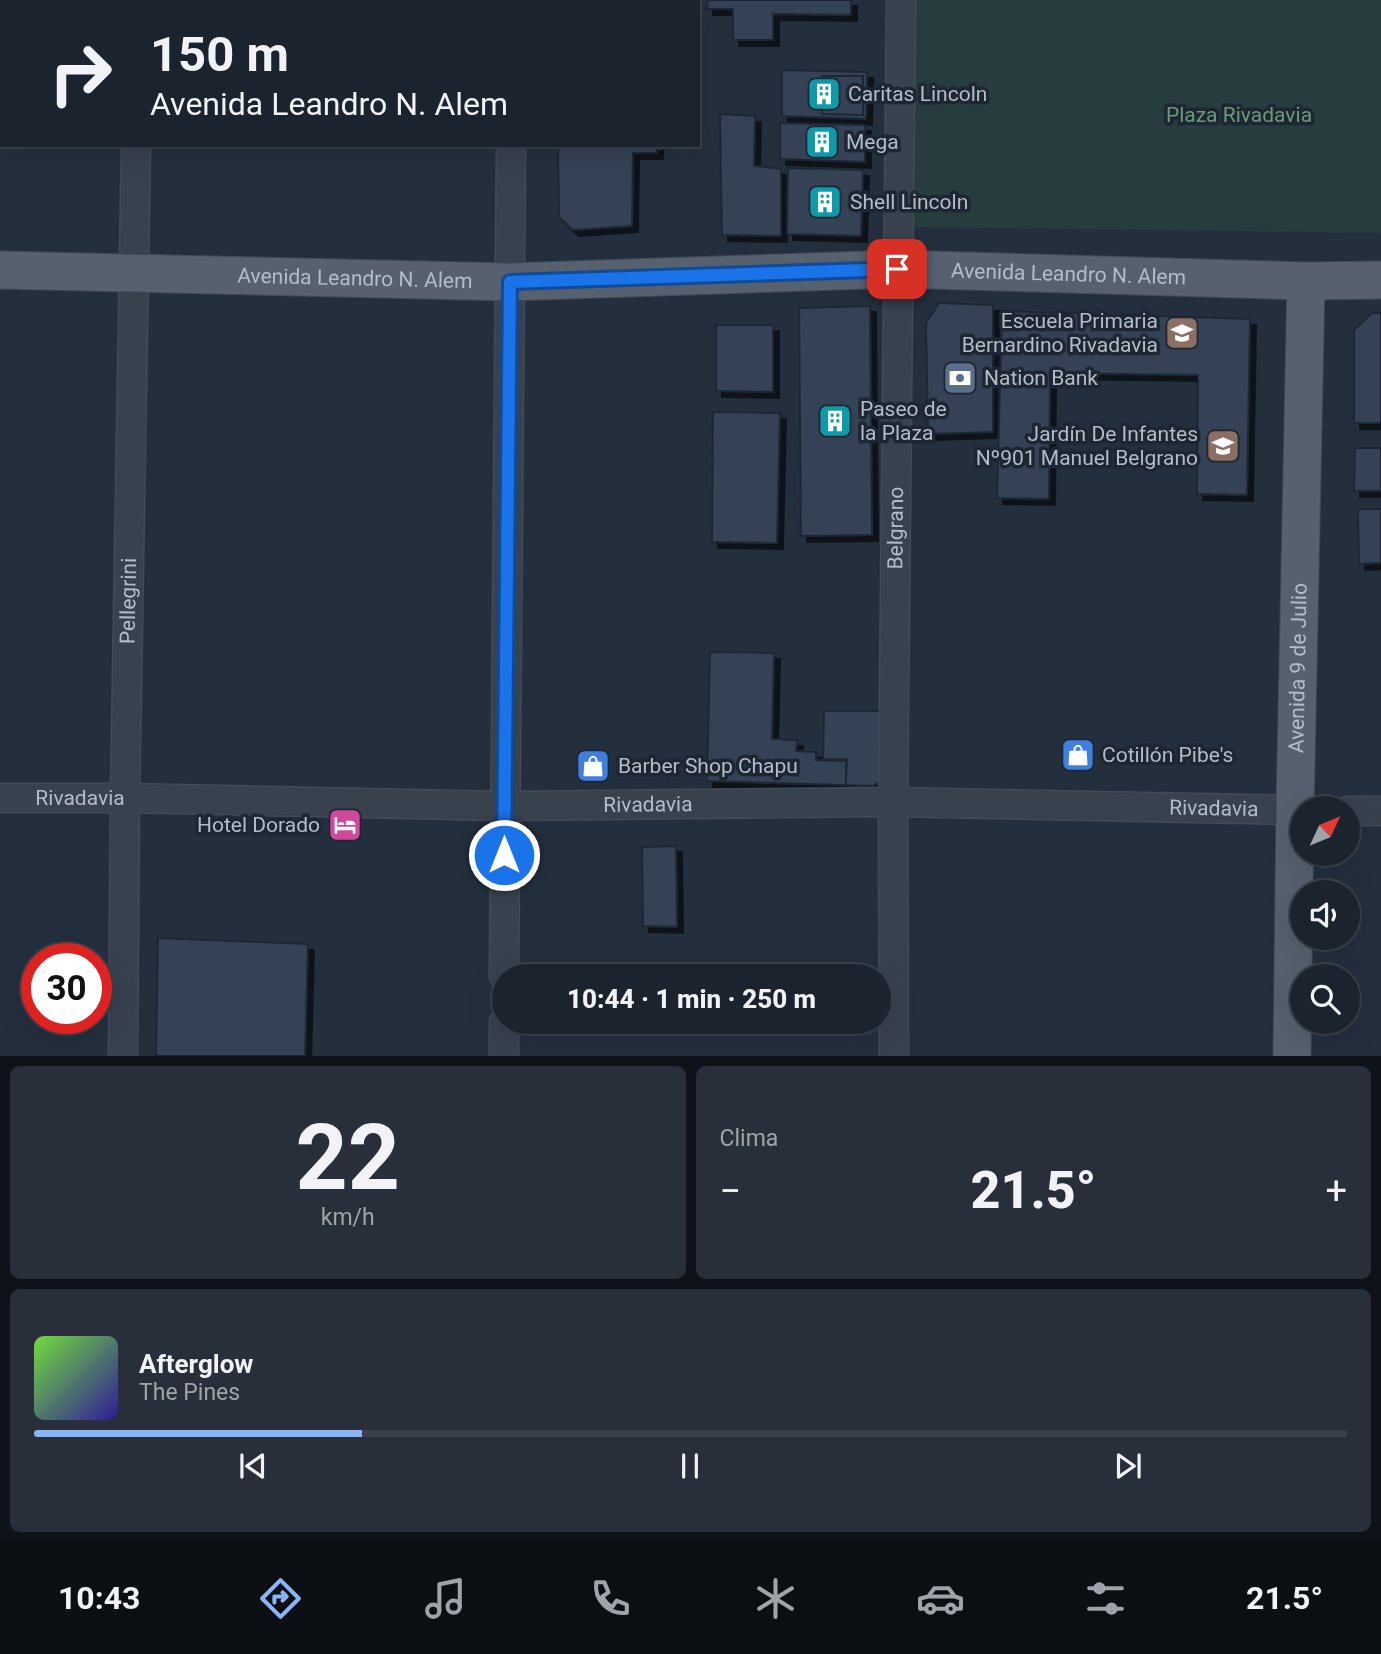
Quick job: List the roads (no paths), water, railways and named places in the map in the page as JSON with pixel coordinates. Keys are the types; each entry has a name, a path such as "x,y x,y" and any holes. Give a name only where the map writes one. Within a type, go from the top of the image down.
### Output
{"main road":[{"name":"Avenida Leandro N. Alem","path":"0,270 510,282 897,269 1306,281 1381,280"},
{"name":"Avenida 9 de Julio","path":"1298,796 1306,281"},
{"name":"Avenida 9 de Julio","path":"1292,1055 1297,866"}],"street":[{"name":"Belgrano","path":"894,1055 893,802 901,0"},
{"name":"Pellegrini","path":"123,1055 136,147"},
{"path":"504,964 511,147"},
{"name":"Rivadavia","path":"0,798 505,806 893,802 1290,810"},
{"path":"1360,811 1381,811"},
{"path":"504,1034 504,1055"}],"place":[{"name":"Caritas Lincoln","path":"824,94"},
{"name":"Mega","path":"822,142"},
{"name":"Shell Lincoln","path":"825,202"},
{"name":"Escuela Primaria Bernardino Rivadavia","path":"1182,333"},
{"name":"Nation Bank","path":"960,378"},
{"name":"Paseo de la Plaza","path":"835,421"},
{"name":"Jardín De Infantes Nº901 Manuel Belgrano","path":"1223,446"},
{"name":"Cotillón Pibe's","path":"1078,755"},
{"name":"Barber Shop Chapu","path":"593,766"},
{"name":"Hotel Dorado","path":"345,825"}],"park label":[{"name":"Plaza Rivadavia","path":"1239,115"}]}
